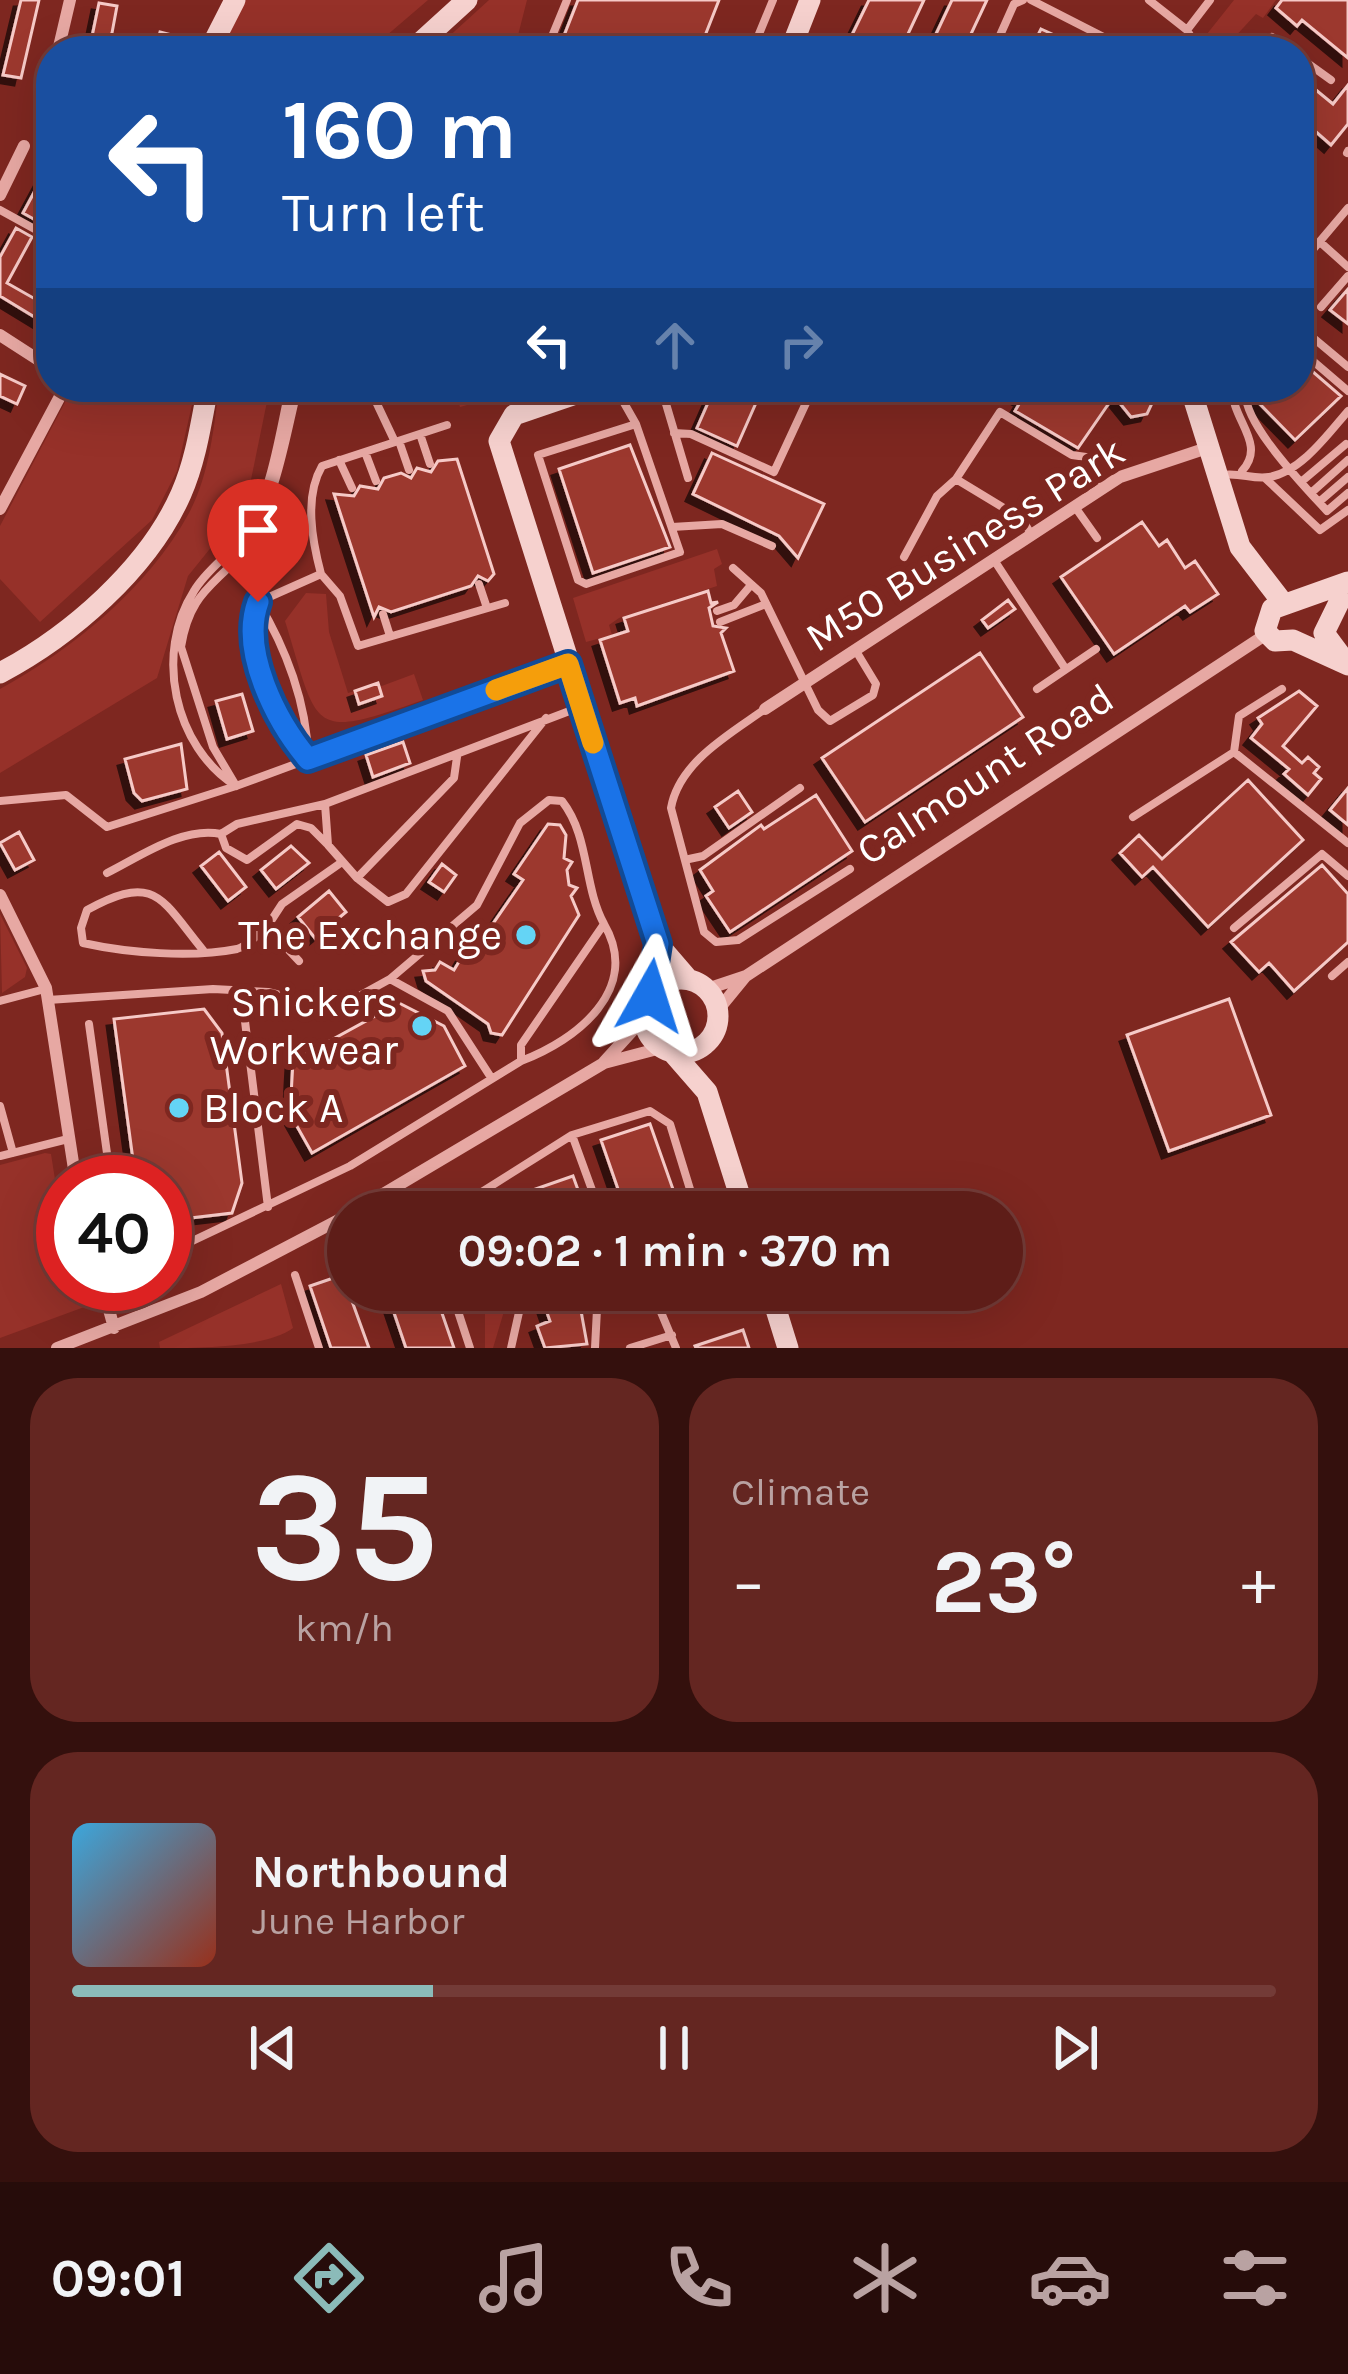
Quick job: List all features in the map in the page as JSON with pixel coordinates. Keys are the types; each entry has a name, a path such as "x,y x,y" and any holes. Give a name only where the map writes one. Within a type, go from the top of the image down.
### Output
{"street":[{"path":"62,36 70,0"},
{"path":"216,36 235,0"},
{"path":"427,36 466,0"},
{"path":"796,36 810,0"},
{"path":"0,195 24,146"},
{"path":"0,335 36,358"},
{"path":"0,509 57,402"},
{"path":"0,674 67,629 154,539 191,466 205,402"},
{"path":"548,402 514,415 499,441 658,944 705,993 715,1034 707,1092 738,1191"},
{"path":"1194,402 1240,547 1283,603"},
{"name":"M50 Business Park","path":"765,709 1104,487 1153,464 1207,448"},
{"path":"1348,583 1293,640 1282,643 1265,635 1266,616 1283,603 1348,583"},
{"path":"1348,583 1324,633 1348,665"},
{"name":"Calmount Road","path":"705,993 746,976 1265,635"},
{"path":"1293,640 1348,665"},
{"path":"0,895 47,994 71,1155"},
{"path":"658,944 647,1007 667,1050 707,1092"},
{"name":"Calmount Road","path":"705,993 746,976"},
{"path":"604,1063 667,982 705,993"},
{"path":"390,1191 604,1063 667,1050 697,1051 715,1034"},
{"path":"57,1348 201,1292 327,1226"},
{"path":"109,1311 114,1328"},
{"path":"777,1311 788,1348"}],"lane":[{"path":"552,36 567,0"},
{"path":"758,36 773,0"},
{"path":"999,36 1015,4 1027,0 1100,36"},
{"path":"1149,0 1190,36"},
{"path":"1187,30 1210,0"},
{"path":"1314,68 1331,80"},
{"path":"1314,249 1348,208"},
{"path":"0,210 36,230"},
{"path":"1314,240 1348,267"},
{"path":"1321,307 1348,276"},
{"path":"1314,339 1348,367"},
{"path":"1314,362 1348,391"},
{"path":"236,786 207,767 197,749 176,696 172,644 194,590 250,526 290,402"},
{"path":"236,786 213,747 181,647 187,617 203,588 245,548 268,505 291,402"},
{"path":"377,402 409,470"},
{"path":"624,402 636,424 680,552 586,584 578,580 538,455 636,424"},
{"path":"665,402 688,478"},
{"path":"1232,402 1252,446 1251,461 1242,471"},
{"path":"1246,402 1289,469 1336,521"},
{"path":"674,433 691,434 774,472 806,404"},
{"path":"1265,478 1289,469 1334,431 1348,411"},
{"path":"904,557 937,496 956,479 1000,412 1072,454 1093,458 1104,487"},
{"path":"447,425 322,466 314,478 311,538 321,574 340,596 358,646 505,603"},
{"path":"1301,482 1347,445 1334,431"},
{"path":"420,434 430,464"},
{"path":"365,452 376,481"},
{"path":"339,460 352,488"},
{"path":"1311,493 1348,460"},
{"path":"1215,477 1242,471 1265,478 1320,530 1348,511"},
{"path":"1319,502 1348,477"},
{"path":"956,479 1022,519 1032,535"},
{"path":"1327,512 1348,493"},
{"path":"1075,507 1096,538"},
{"path":"672,527 722,524 772,547"},
{"path":"994,560 1065,668"},
{"path":"733,568 766,604 818,710 830,721 873,694 877,684 856,651"},
{"path":"308,759 281,727 249,627 258,602 321,574"},
{"path":"479,584 488,608"},
{"path":"751,585 718,616 766,604"},
{"path":"258,602 274,628 304,712 308,759"},
{"path":"383,614 390,637"},
{"path":"1036,689 1096,649"},
{"path":"0,801 66,795 107,826 236,786 568,664"},
{"path":"1234,752 1238,716 1282,689"},
{"path":"106,873 173,840 205,831 221,835 237,824 325,805 582,706"},
{"path":"765,709 709,750 674,794 671,808 704,932 716,942 738,940 850,869"},
{"path":"221,835 226,848 247,860 297,824 311,828 357,878 388,902 406,893 545,718"},
{"path":"1133,817 1234,752"},
{"path":"1234,752 1348,843"},
{"path":"357,878 454,778 457,757"},
{"path":"688,859 703,856 800,788"},
{"path":"0,1001 47,994 241,989 324,1006 350,1001 390,979 477,904 520,823 549,800 562,801 572,814 588,870 588,894 614,940 617,968 609,994 589,1022 350,1166 192,1242"},
{"path":"325,805 328,845"},
{"path":"1234,928 1322,854 1348,876"},
{"path":"203,950 176,910 137,890 122,891 87,910 81,928 83,944 101,947 203,950 242,949 268,927 282,904 342,862"},
{"path":"521,1061 521,1045 604,924"},
{"path":"268,927 299,961"},
{"path":"1332,976 1348,962"},
{"path":"390,979 448,1011 492,1079"},
{"path":"241,989 268,1207"},
{"path":"89,1024 107,1155"},
{"path":"0,1106 13,1153"},
{"path":"483,1191 572,1135 635,1113 663,1118 689,1191"},
{"path":"572,1135 592,1191"},
{"path":"0,1156 68,1139"},
{"path":"295,1275 319,1348"},
{"path":"458,1311 470,1348"},
{"path":"511,1348 519,1311"},
{"path":"596,1348 597,1311"},
{"path":"661,1311 676,1348"},
{"path":"630,1348 672,1335"}],"shaded area":[{"path":"246,0 428,0 386,36 225,36"},
{"path":"489,0 527,0 518,36 449,36"},
{"path":"1234,0 1276,0 1263,18 1256,14 1236,36 1205,36"},
{"path":"65,402 193,402 177,471 152,520 40,622 0,579 0,526"},
{"path":"217,402 267,402 246,504 188,576 157,678 0,773 0,689 81,636 152,567 189,513 210,452"},
{"path":"717,549 722,564 714,569 717,586 619,618 609,625 612,635 586,642 573,598"},
{"path":"306,593 326,594 329,632 348,693 355,691 360,704 382,696 379,687 414,674 423,700 358,720 338,722 324,717 313,705 285,621"},
{"path":"0,914 27,968 25,977 2,993"},
{"path":"36,1155 36,1311 73,1311 0,1338 0,1165"},
{"path":"281,1284 293,1328 281,1335 231,1346 160,1348 159,1342"},
{"path":"485,1311 504,1311 493,1348 485,1348"}],"building":[{"path":"21,0 39,0 21,78 3,75"},
{"path":"578,0 719,0 705,36 564,36"},
{"path":"869,0 924,0 907,36 851,36"},
{"path":"952,0 987,0 970,36 935,36"},
{"path":"1282,0 1348,0 1348,58 1302,20 1297,26 1276,8"},
{"path":"99,3 117,6 111,36 92,36"},
{"path":"1348,85 1348,124 1331,145 1314,130 1314,88 1333,104"},
{"path":"36,189 36,220 23,213"},
{"path":"16,228 32,237 7,283 36,299 36,318 0,296 0,257"},
{"path":"1348,289 1348,324 1330,310"},
{"path":"1314,373 1341,396 1295,440 1258,402 1314,402"},
{"path":"0,374 25,386 17,404 0,396"},
{"path":"708,402 756,402 737,446 697,428"},
{"path":"1020,402 1110,402 1078,448 1015,411"},
{"path":"1119,402 1153,402 1147,414 1131,417"},
{"path":"630,445 670,547 593,573 559,469"},
{"path":"712,453 824,504 798,558 779,536 693,494"},
{"path":"457,459 494,574 488,581 478,576 471,586 391,612 379,607 374,617 334,494 354,496 360,486 378,489 384,478 401,473 411,478 417,468 431,472 438,461"},
{"path":"1142,522 1159,546 1167,540 1185,568 1195,561 1218,594 1190,612 1185,606 1114,654 1061,577"},
{"path":"708,591 711,603 718,602 709,608 713,626 726,628 721,633 734,671 637,706 635,698 620,703 600,640 628,631 624,618"},
{"path":"1008,600 1015,609 988,628 982,620"},
{"path":"980,653 1023,717 865,822 822,758"},
{"path":"378,683 382,696 359,704 355,691"},
{"path":"1299,691 1317,706 1283,746 1302,763 1308,757 1319,767 1314,773 1321,779 1308,795 1284,774 1289,769 1251,738 1262,724 1258,718"},
{"path":"242,694 253,731 227,739 216,701"},
{"path":"403,742 410,763 373,777 366,755"},
{"path":"181,744 187,789 142,801 134,793 125,759"},
{"path":"1248,780 1303,840 1208,927 1153,867 1142,877 1120,853 1139,835 1162,859"},
{"path":"1348,788 1348,825 1330,810"},
{"path":"738,791 752,812 729,828 715,807"},
{"path":"816,795 852,851 730,932 706,896 713,891 700,870 761,825 764,829"},
{"name":"The Exchange","path":"548,824 560,825 566,835 564,858 572,862 567,870 569,885 577,888 571,896 579,915 502,1035 491,1033 488,1024 426,981 423,971 435,970 440,962 454,970 463,955 470,957 523,880 514,874"},
{"path":"19,832 34,860 15,870 0,843"},
{"path":"291,846 309,863 276,889 261,870"},
{"path":"219,852 246,887 228,901 201,866"},
{"path":"442,864 456,875 444,892 429,882"},
{"path":"1322,865 1348,894 1348,942 1294,991 1269,963 1259,972 1231,942"},
{"path":"329,891 346,912 315,938 298,917"},
{"path":"1229,999 1271,1115 1169,1151 1127,1035"},
{"path":"399,1003 444,1026 465,1066 312,1153 290,1114 293,1061"},
{"name":"Block A","path":"204,1009 222,1033 242,1183 232,1213 192,1218 192,1155 132,1155 114,1019"},
{"path":"650,1124 674,1191 619,1191 601,1140"},
{"path":"573,1176 578,1191 530,1191"},
{"path":"327,1280 327,1311 356,1311 369,1348 331,1348 310,1286"},
{"path":"393,1311 441,1311 454,1348 406,1348"},
{"path":"546,1311 581,1311 587,1344 545,1348 537,1326 550,1321"},
{"path":"743,1330 749,1348 695,1346"}],"slow traffic":[{"path":"496,690 568,664 593,743"}],"place":[{"name":"The Exchange","path":"526,935"},
{"name":"Snickers Workwear","path":"422,1026"},
{"name":"Block A","path":"179,1108"}],"route":[{"path":"258,602 249,627 281,727 308,759 568,664 658,944 650,996"}]}
